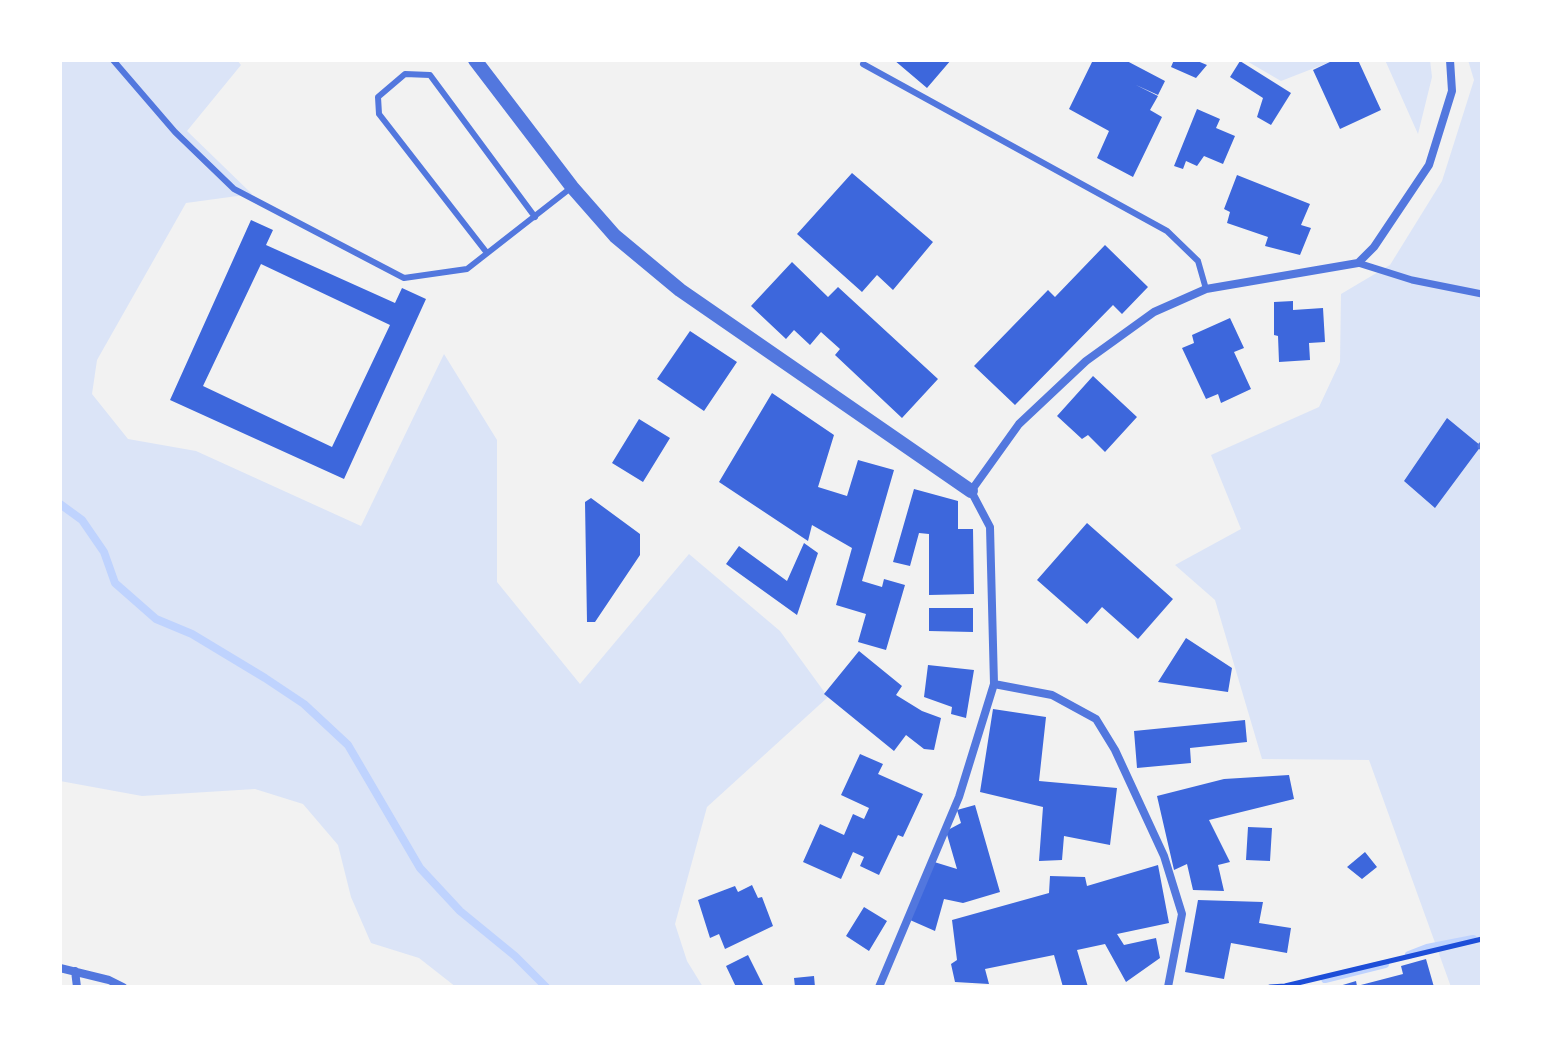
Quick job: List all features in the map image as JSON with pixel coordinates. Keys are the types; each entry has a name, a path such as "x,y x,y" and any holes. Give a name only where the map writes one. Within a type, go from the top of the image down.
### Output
{"street":[{"path":"475,60 572,187 615,236 680,290 971,491 990,527 994,684 959,797 879,987"},
{"path":"1358,263 1374,247 1429,165 1452,91 1450,60"},
{"path":"971,491 1019,424 1086,361 1154,312 1206,289 1358,263 1412,280 1482,294"},
{"path":"994,684 1052,695 1096,719 1115,750 1164,856 1182,914 1168,987"},
{"path":"60,968 123,987"},
{"path":"75,971 77,987"}],"lane":[{"path":"113,60 175,132 234,189 404,278 467,269 572,187"},
{"path":"863,64 1167,231 1198,261 1206,289"},
{"path":"487,253 379,114 378,97 405,74 430,75 535,217"}],"path":[{"path":"1270,987 1482,939"}],"shaded area":[{"path":"60,60 237,60 241,65 187,131 252,194 186,203 97,360 92,394 128,439 196,451 361,526 444,354 497,440 497,582 580,684 689,554 780,631 828,697 707,807 675,924 687,961 703,987 456,987 419,958 371,943 351,897 338,845 303,804 255,789 142,796 60,781"},
{"path":"1245,60 1335,60 1281,81"},
{"path":"1385,60 1430,60 1432,77 1418,134"},
{"path":"1468,60 1482,60 1482,987 1451,987 1369,760 1262,759 1215,600 1175,565 1241,529 1211,455 1319,407 1340,362 1341,294 1390,265 1442,181 1474,80"}],"building":[{"path":"894,60 951,60 927,88"},
{"path":"1093,60 1125,60 1165,81 1158,95 1136,85 1158,96 1150,110 1162,117 1133,177 1097,158 1109,131 1069,109"},
{"path":"1174,60 1195,60 1207,65 1196,78 1171,67"},
{"path":"1334,60 1358,60 1381,110 1340,129 1313,70"},
{"path":"1240,61 1291,93 1271,125 1257,117 1263,98 1230,77"},
{"path":"1197,109 1220,119 1216,128 1235,136 1223,164 1204,156 1197,166 1186,161 1183,169 1174,166"},
{"path":"852,173 933,242 893,290 877,275 862,292 797,234"},
{"path":"1237,175 1310,204 1301,225 1311,228 1300,255 1265,246 1268,237 1227,223 1230,212 1224,209"},
{"path":"251,220 273,230 266,245 395,303 402,288 426,299 344,479 170,400","holes":["261,264 390,325 332,447 203,386"]},
{"path":"1105,245 1148,287 1122,314 1113,305 1015,405 974,366 1048,290 1055,297"},
{"path":"792,262 828,297 838,287 938,379 902,418 835,355 840,349 821,332 810,345 794,330 786,339 751,306"},
{"path":"1293,301 1293,310 1323,308 1325,342 1309,343 1310,360 1279,362 1278,336 1274,335 1274,302"},
{"path":"1230,318 1244,348 1234,352 1251,389 1221,403 1218,394 1206,399 1182,348 1194,343 1192,335"},
{"path":"690,331 737,362 704,411 657,379"},
{"path":"1093,376 1137,417 1105,452 1088,435 1082,439 1057,416"},
{"path":"772,393 834,435 818,487 847,496 858,460 894,470 862,581 882,587 884,579 905,585 886,650 858,642 866,614 836,605 852,548 812,525 808,541 719,482"},
{"path":"1447,418 1481,446 1435,508 1404,481"},
{"path":"639,419 670,438 643,482 612,463"},
{"path":"914,489 958,501 958,529 973,529 974,594 929,595 929,534 919,533 910,566 893,562"},
{"path":"591,498 640,534 640,555 595,622 587,622 585,502"},
{"path":"1087,523 1173,599 1138,639 1102,607 1087,624 1037,580"},
{"path":"804,543 818,553 797,615 726,564 739,546 787,581"},
{"path":"929,608 973,608 973,632 929,631"},
{"path":"1186,638 1232,668 1228,692 1158,682"},
{"path":"859,651 902,686 896,695 922,711 941,718 934,750 924,749 906,735 894,751 824,694"},
{"path":"928,665 974,670 966,718 951,714 952,707 924,697"},
{"path":"993,709 1046,717 1039,781 1117,788 1110,845 1064,836 1062,860 1039,861 1043,807 980,792"},
{"path":"1245,720 1247,742 1190,748 1191,763 1137,768 1134,731"},
{"path":"860,754 883,764 878,774 923,794 903,837 898,835 879,875 860,866 864,857 853,852 841,879 803,862 820,824 844,835 853,814 864,819 869,808 841,795"},
{"path":"1289,775 1294,799 1209,820 1230,862 1218,865 1224,891 1193,890 1187,864 1174,870 1157,796 1224,779"},
{"path":"975,805 1000,892 963,903 944,899 935,931 910,920 931,861 957,869 946,831 961,823 957,810"},
{"path":"1248,827 1272,828 1270,861 1246,860"},
{"path":"1365,852 1377,867 1362,879 1347,867"},
{"path":"1158,865 1169,923 1117,934 1124,945 1156,938 1160,958 1126,982 1105,944 1077,950 1088,987 1063,987 1054,955 985,969 989,984 955,982 951,964 957,960 952,920 1049,893 1050,876 1085,877 1087,886"},
{"path":"752,885 758,898 762,897 773,926 725,949 719,934 710,938 698,900 735,886 738,892"},
{"path":"1198,900 1263,902 1259,923 1291,928 1287,953 1231,943 1224,979 1185,972"},
{"path":"864,907 887,921 869,951 846,936"},
{"path":"748,955 763,985 736,987 726,966"},
{"path":"1426,959 1434,987 1336,987 1356,981 1357,986 1403,974 1401,966"},
{"path":"814,976 815,987 795,987 794,978"}],"waterway":[{"path":"60,504 82,520 104,552 115,583 156,619 192,634 265,678 304,704 348,745 420,868 460,911 515,956 546,987"},
{"path":"1409,955 1427,948 1473,939"},
{"path":"1325,979 1385,964"}]}
